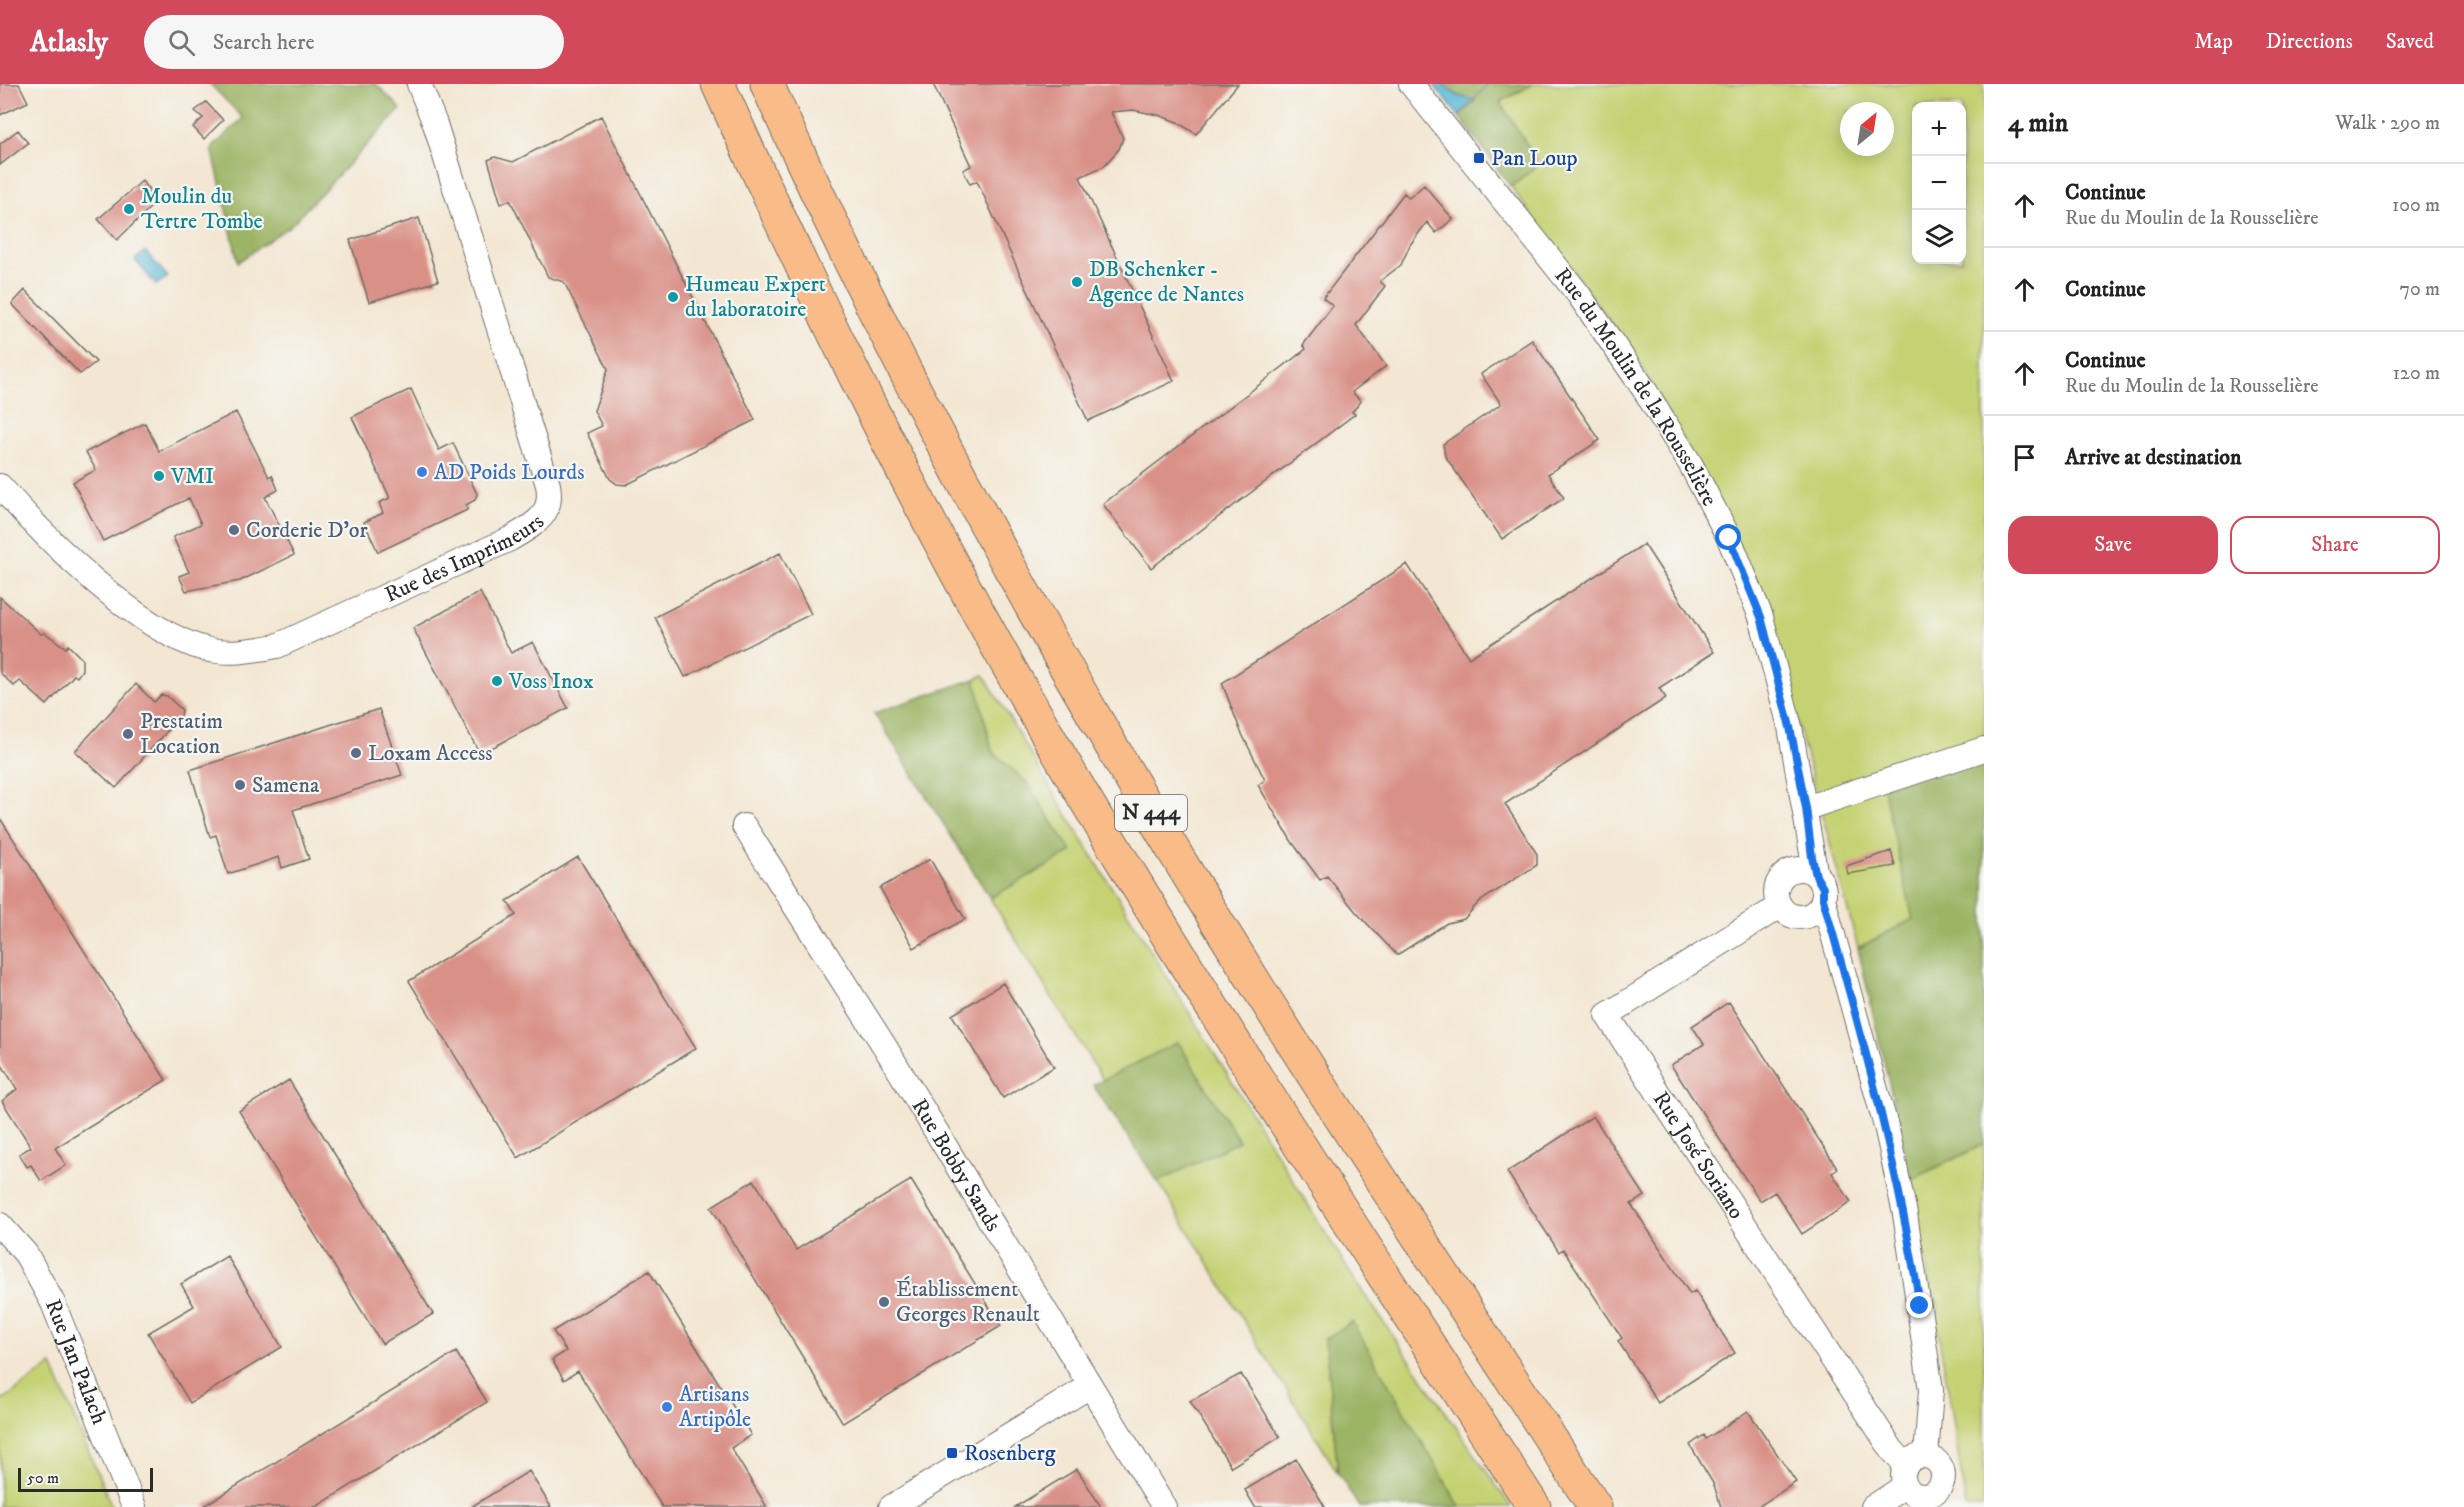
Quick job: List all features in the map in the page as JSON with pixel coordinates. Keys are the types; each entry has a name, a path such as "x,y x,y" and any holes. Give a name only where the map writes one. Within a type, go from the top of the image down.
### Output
{"highway":[{"name":"N 444","path":"718,84 852,372 914,494 1002,655 1083,795 1217,1016 1534,1507"},
{"name":"N 444","path":"767,84 834,226 913,384 993,536 1115,753 1287,1032 1595,1507"}],"street":[{"name":"Rue des Imprimeurs","path":"0,486 23,514 69,557 138,615 173,639 219,650 243,652 277,646 502,542 533,524 545,513 550,498 548,485 435,124 419,84"},
{"name":"Rue du Moulin de la Rousselière","path":"1411,84 1579,295 1644,389 1691,465 1729,538 1761,617 1790,727 1819,887 1848,983"},
{"path":"1786,873 1806,808 1984,749"},
{"name":"Rue Bobby Sands","path":"744,826 885,1047 1164,1507"},
{"path":"1801,917 1815,912 1819,887 1802,870 1786,873 1779,879 1777,887 1780,906 1788,914 1801,917 1817,930 1848,983 1887,1130 1905,1214 1931,1390 1913,1469 1910,1491 1940,1499 1941,1468 1933,1458 1913,1469 1873,1507"},
{"name":"Rue José Soriano","path":"1780,906 1607,1015 1892,1450 1913,1469"},
{"name":"Rue Jan Palach","path":"0,1225 26,1254 54,1303 134,1507"},
{"path":"891,1507 1090,1386"}],"green space":[{"path":"210,84 376,84 401,109 291,225 238,262 212,148 243,118"},
{"path":"1442,84 1533,84 1500,102 1539,164 1511,187 1459,116 1475,101 1458,96"},
{"path":"1533,84 1984,84 1984,754 1884,787 1913,919 1858,948 1794,710 1720,504 1633,352 1511,187 1539,164 1500,102"},
{"path":"984,675 1062,807 1354,1279 1511,1507 1460,1507 1428,1455 1325,1339 1338,1473 1158,1182 1239,1141 1178,1043 1103,1080 990,898 1071,852 1027,783 992,751 975,679"},
{"path":"975,679 992,751 1027,783 1072,852 990,898 874,713"},
{"path":"1984,754 1984,1144 1911,1180 1858,948 1913,919 1883,787"},
{"path":"1178,1042 1239,1141 1158,1182 1093,1085"},
{"path":"1984,1144 1984,1507 1966,1507 1951,1406 1911,1180"},
{"path":"1352,1322 1460,1507 1359,1507 1338,1473 1325,1339"},
{"path":"52,1365 112,1507 0,1507 0,1402"}],"water":[{"path":"1433,84 1442,84 1458,96 1474,100 1459,116"},
{"path":"145,251 168,277 156,285 135,260"}],"building":[{"path":"0,84 19,84 28,102 0,115"},
{"name":"DB Schenker - Agence de Nantes","path":"933,84 1238,84 1196,134 1177,122 1158,115 1133,110 1111,112 1123,138 1119,149 1104,166 1080,177 1174,381 1088,421 977,181 970,184 963,170 971,166"},
{"path":"206,102 223,120 204,139 193,127 203,118 195,111"},
{"name":"Humeau Expert du laboratoire","path":"601,116 755,420 626,485 617,484 610,479 587,433 602,426 594,411 608,369 564,282 548,277 510,200 501,204 488,160 495,157 513,162"},
{"path":"18,130 28,143 0,165 0,144"},
{"name":"Moulin du Tertre Tombe","path":"142,181 158,200 117,240 98,219"},
{"path":"1424,185 1453,219 1436,233 1427,222 1410,245 1401,265 1380,281 1385,286 1356,325 1386,366 1352,392 1361,401 1352,412 1355,414 1151,568 1103,504 1306,349 1303,345 1333,306 1323,298 1404,193 1409,198"},
{"path":"419,218 438,281 369,302 350,240"},
{"path":"25,290 96,362 80,374 12,304"},
{"path":"1532,340 1600,440 1548,474 1564,498 1502,539 1445,456 1443,444 1501,404 1481,374"},
{"name":"AD Poids Lourds","path":"411,389 439,450 453,443 477,494 475,500 466,505 467,510 378,552 364,522 383,513 379,503 390,498 352,417"},
{"path":"236,412 269,477 272,475 278,490 265,497 294,555 240,581 186,591 179,576 189,572 173,537 201,524 189,498 103,541 73,482 96,470 86,452 145,423 159,451"},
{"path":"1644,544 1714,652 1659,688 1666,698 1505,804 1537,854 1537,865 1479,902 1464,919 1447,923 1397,955 1356,912 1327,876 1320,880 1292,842 1258,785 1265,780 1241,732 1222,683 1407,564 1469,658"},
{"path":"780,553 811,614 685,677 655,617"},
{"name":"Voss Inox","path":"480,592 511,653 533,642 568,708 480,754 413,628"},
{"path":"0,597 41,634 45,633 66,648 68,645 82,659 82,670 77,677 74,675 47,705 20,681 14,686 0,673"},
{"name":"Prestatim Location","path":"136,684 154,702 161,695 167,696 182,710 181,716 116,788 75,751"},
{"path":"379,709 402,775 293,810 309,859 282,868 279,857 228,874 216,835 210,837 190,770"},
{"path":"0,818 166,1080 55,1148 66,1165 41,1181 31,1165 27,1167 19,1154 31,1147 2,1101 17,1089 0,1062"},
{"path":"1891,851 1895,866 1848,874 1846,866"},
{"path":"578,857 696,1048 518,1158 409,981 516,915 507,901"},
{"path":"930,859 965,919 914,948 880,888"},
{"path":"1003,983 1054,1067 1003,1098 952,1015"},
{"path":"1729,1002 1838,1169 1832,1173 1851,1202 1802,1234 1775,1192 1760,1201 1671,1065 1704,1044 1692,1026"},
{"path":"289,1080 433,1314 382,1344 239,1111"},
{"path":"1593,1116 1645,1196 1631,1204 1690,1294 1695,1291 1735,1353 1658,1403 1618,1341 1622,1338 1563,1249 1559,1252 1507,1172"},
{"path":"754,1180 796,1250 911,1180 1001,1326 843,1423 711,1207"},
{"path":"227,1256 282,1347 190,1403 148,1333 194,1306 181,1284"},
{"name":"Artisans Artipôle","path":"649,1271 751,1435 731,1448 767,1507 662,1507 578,1371 564,1380 552,1360 566,1351 553,1331"},
{"path":"456,1352 487,1402 316,1507 202,1507"},
{"path":"1241,1374 1280,1437 1231,1467 1190,1401"},
{"path":"1748,1411 1796,1482 1758,1507 1721,1507 1714,1485 1690,1445 1704,1435 1706,1439"},
{"path":"1296,1459 1325,1507 1255,1507 1245,1490"},
{"path":"1077,1469 1101,1507 1015,1507"},
{"path":"529,1471 551,1507 471,1507"}],"place":[{"name":"Pan Loup","path":"1479,158"},
{"name":"Moulin du Tertre Tombe","path":"129,209"},
{"name":"DB Schenker - Agence de Nantes","path":"1077,282"},
{"name":"Humeau Expert du laboratoire","path":"673,297"},
{"name":"AD Poids Lourds","path":"422,472"},
{"name":"VMI","path":"159,476"},
{"name":"Corderie D'or","path":"234,530"},
{"name":"Voss Inox","path":"497,681"},
{"name":"Prestatim Location","path":"128,734"},
{"name":"Loxam Access","path":"356,753"},
{"name":"Samena","path":"240,785"},
{"name":"Établissement Georges Renault","path":"884,1302"},
{"name":"Artisans Artipôle","path":"667,1407"},
{"name":"Rosenberg","path":"952,1453"}],"route":[{"path":"1729,538 1761,617 1790,727 1806,808 1816,876 1823,888 1823,899 1887,1130 1905,1214 1920,1306"}]}
